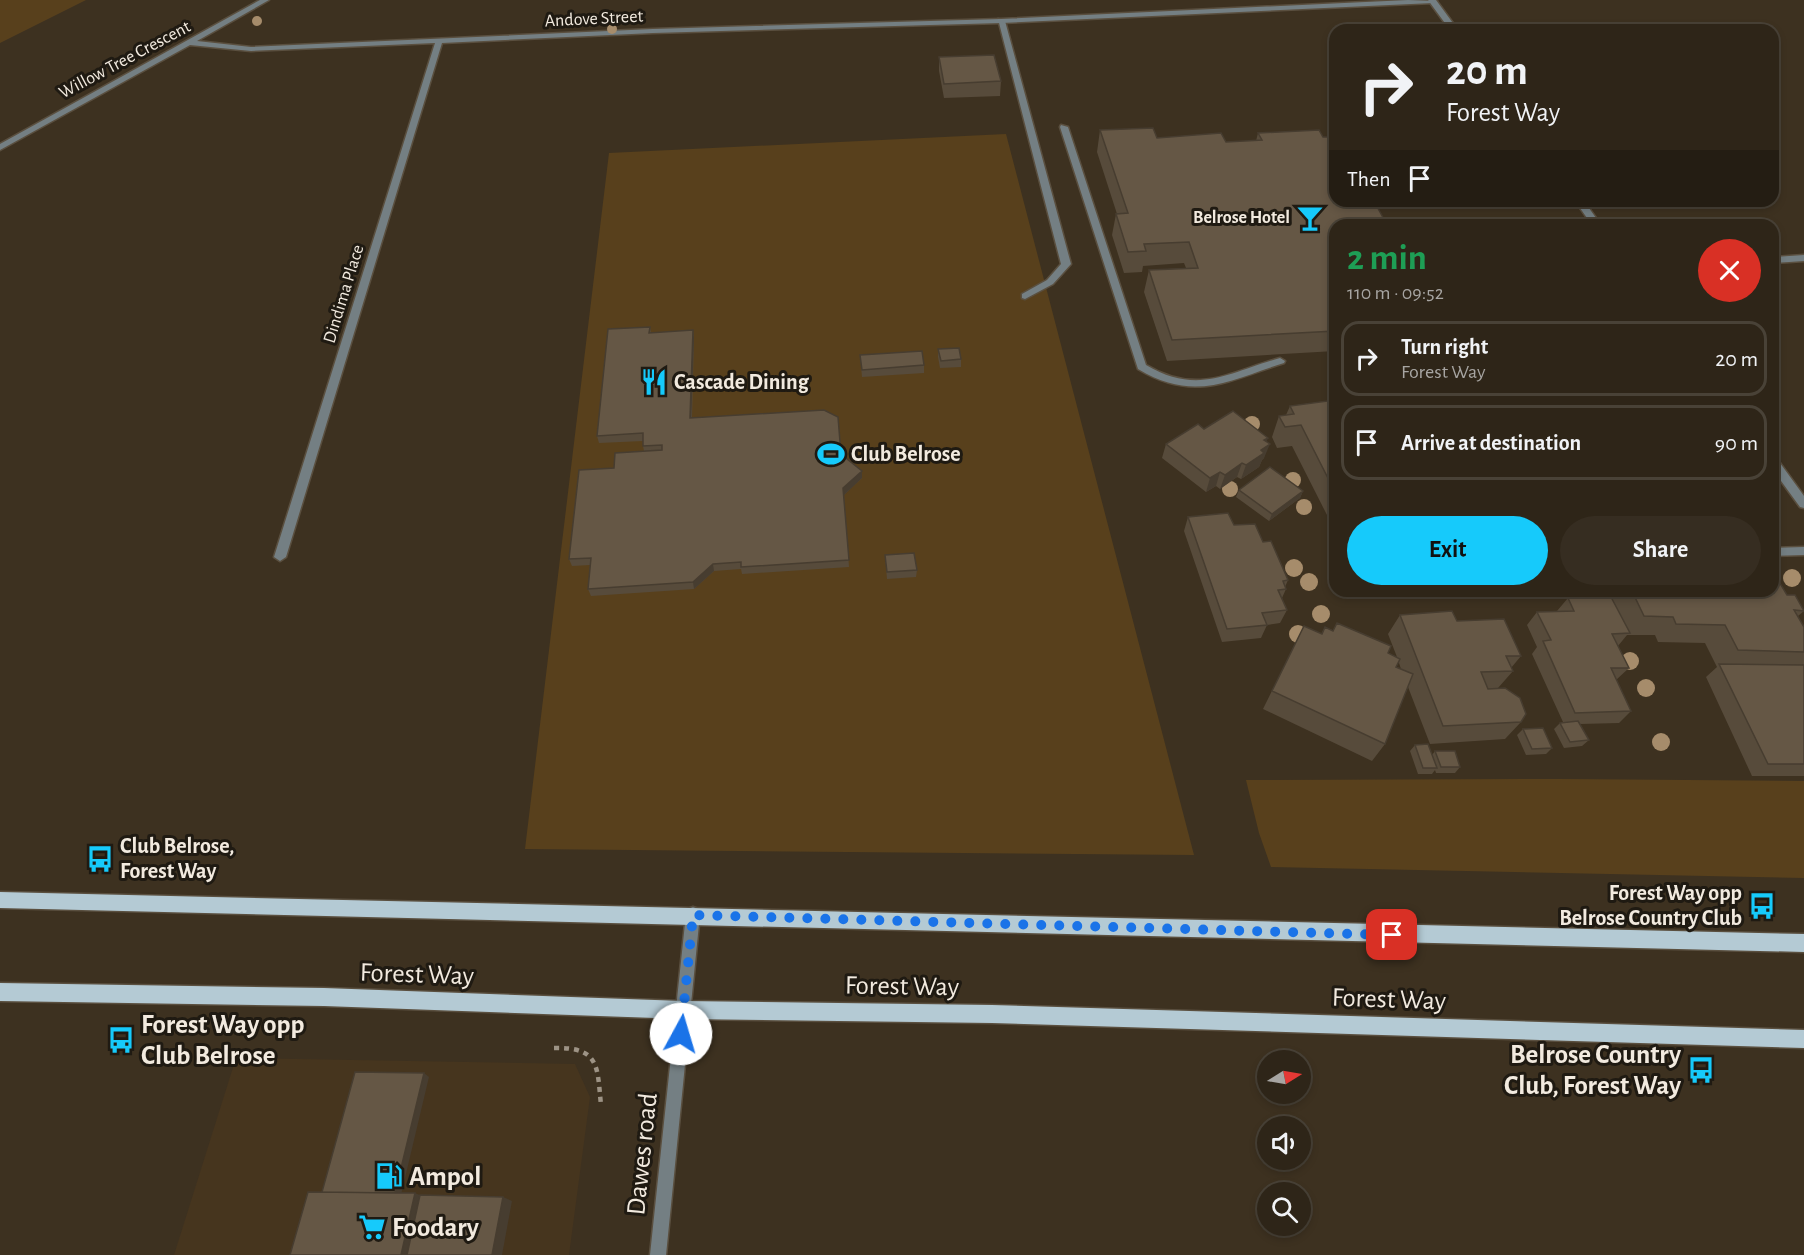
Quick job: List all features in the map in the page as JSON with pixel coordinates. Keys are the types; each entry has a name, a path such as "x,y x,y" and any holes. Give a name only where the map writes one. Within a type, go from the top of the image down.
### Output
{"main road":[{"path":"0,900 693,915 1300,933 1804,943"},
{"name":"Forest Way","path":"0,992 324,997 683,1010 1004,1014 1804,1039"}],"street":[{"name":"Willow Tree Crescent","path":"0,147 265,0"},
{"name":"Andove Street","path":"188,42 250,49 653,31 1001,21 1433,1"},
{"path":"1433,1 1450,24"},
{"path":"1001,21 1066,264 1050,282 1025,296"},
{"name":"Dindima Place","path":"280,557 439,41"},
{"path":"1064,127 1142,367 1168,378 1204,383 1227,380 1280,361"},
{"path":"1779,260 1804,258"},
{"path":"1779,470 1804,504"},
{"path":"1779,552 1804,551"},
{"name":"Dawes road","path":"658,1255 693,915"}],"path":[{"path":"554,1048 581,1049 591,1056 598,1077 601,1105"}],"shaded area":[{"path":"0,0 86,0 0,43"},
{"name":"Club Belrose","path":"1006,134 1194,855 525,849 609,153"},
{"path":"1246,780 1804,781 1804,878 1271,867 1259,833"},
{"name":"Ampol","path":"236,1058 575,1064 590,1097 569,1255 174,1255"}],"building":[{"path":"994,55 1001,81 944,84 939,57"},
{"path":"1153,128 1157,138 1221,133 1226,142 1262,140 1258,133 1319,130 1323,137 1329,137 1329,207 1377,207 1384,219 1329,219 1329,331 1172,340 1149,270 1198,268 1189,242 1144,244 1146,251 1128,252 1116,214 1128,213 1100,130"},
{"path":"650,327 649,333 693,330 690,418 824,410 838,417 841,454 862,471 843,488 849,560 741,567 741,562 713,564 693,582 588,589 591,558 569,559 579,470 614,468 615,453 662,450 662,445 643,446 643,433 597,436 608,329"},
{"path":"959,348 961,359 941,361 938,349"},
{"path":"922,351 924,365 862,370 860,355"},
{"path":"1329,401 1329,480 1301,425 1285,427 1279,416 1294,414 1290,406"},
{"path":"1233,411 1268,438 1264,440 1270,444 1261,450 1264,453 1246,465 1242,463 1225,475 1220,472 1210,478 1166,444 1198,424 1204,429"},
{"path":"1270,467 1303,491 1272,514 1239,490"},
{"path":"1228,513 1234,525 1255,524 1263,542 1271,541 1288,580 1283,581 1286,589 1278,590 1287,610 1262,613 1267,625 1227,629 1188,517"},
{"path":"914,553 917,570 887,572 885,555"},
{"path":"1779,582 1787,595 1795,595 1804,611 1794,610 1804,627 1804,652 1738,650 1725,625 1676,624 1673,617 1644,616 1635,597 1779,597"},
{"path":"1611,597 1630,633 1612,634 1629,668 1611,668 1631,711 1575,713 1543,641 1551,640 1537,612 1574,611 1568,598"},
{"path":"1452,611 1457,621 1504,619 1521,656 1506,656 1513,671 1481,672 1488,689 1505,688 1520,698 1526,714 1521,722 1443,726 1400,615"},
{"path":"1337,623 1391,646 1388,653 1400,659 1396,667 1413,674 1385,744 1272,691 1304,626 1322,634 1325,627 1333,631"},
{"path":"1719,664 1804,665 1804,764 1768,764"},
{"path":"1578,721 1589,740 1570,742 1560,723"},
{"path":"1543,728 1552,748 1532,749 1523,729"},
{"path":"1428,744 1437,768 1423,768 1415,745"},
{"path":"1435,751 1455,751 1460,767 1441,767"},
{"path":"355,1072 424,1073 395,1193 322,1192"},
{"name":"Foodary","path":"308,1192 415,1193 401,1255 290,1255"},
{"path":"420,1195 503,1197 492,1255 407,1255"}],"place":[{"name":"Belrose Hotel","path":"1310,218"},
{"name":"Cascade Dining","path":"654,382"},
{"name":"Club Belrose","path":"831,454"},
{"name":"Club Belrose, Forest Way","path":"100,859"},
{"name":"Forest Way opp Belrose Country Club","path":"1762,906"},
{"name":"Forest Way opp Club Belrose","path":"121,1040"},
{"name":"Belrose Country Club, Forest Way","path":"1701,1070"},
{"name":"Ampol","path":"389,1176"},
{"name":"Foodary","path":"372,1227"}],"route":[{"path":"681,1034 693,915 1392,935"}]}
